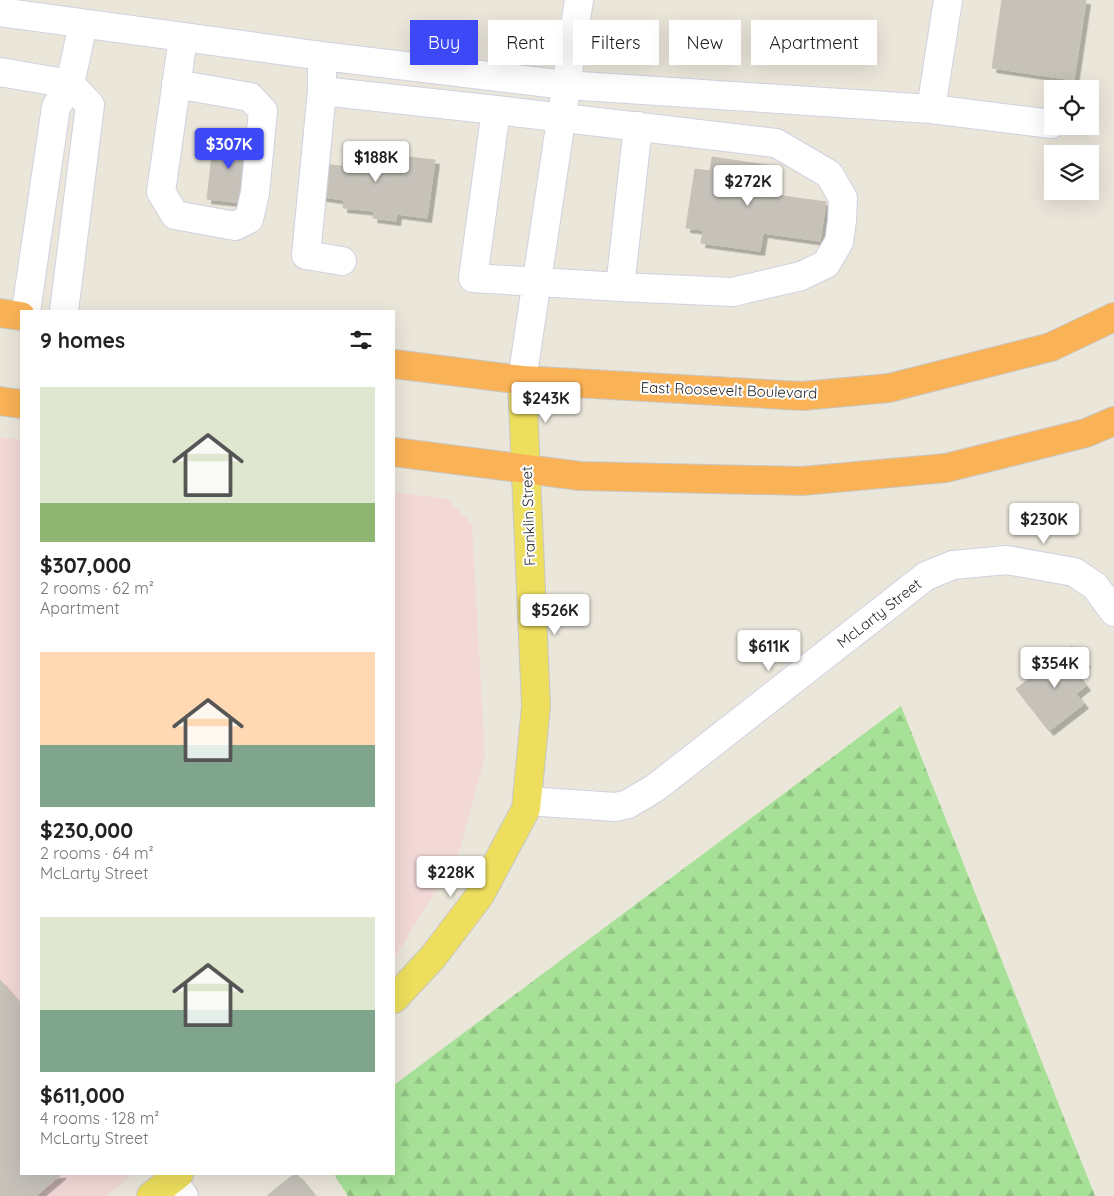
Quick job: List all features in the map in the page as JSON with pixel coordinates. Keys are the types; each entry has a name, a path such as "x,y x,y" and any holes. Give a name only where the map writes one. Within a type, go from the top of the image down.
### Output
{"highway":[{"path":"0,313 20,316"},
{"name":"East Roosevelt Boulevard","path":"395,364 522,380 802,396 889,388 1050,347 1114,317"},
{"path":"0,401 20,404"},
{"path":"395,452 580,476 802,481 946,468 1086,433 1114,421"}],"main road":[{"name":"Franklin Street","path":"395,998 433,957 480,894 526,809 536,706 522,380"}],"street":[{"path":"522,380 579,0"},
{"path":"931,109 948,0"},
{"path":"18,9 83,24 183,38 566,85 931,109 1044,123"},
{"path":"26,310 56,107 70,84 83,24"},
{"path":"176,84 250,97 263,111 254,193 249,219 235,226 175,215 161,192 176,84 183,38"},
{"path":"322,56 322,91 306,255 342,261"},
{"path":"0,72 70,84 90,105 64,310"},
{"path":"322,91 562,117 776,143 829,174 843,198 839,242 826,264 801,276 733,292 473,278 496,110"},
{"path":"776,143 783,100"},
{"path":"620,287 638,126"},
{"name":"McLarty Street","path":"526,800 616,807 628,804 655,788 926,576 952,565 1006,560 1074,572 1095,586 1114,612"}],"shaded area":[{"path":"0,437 20,440 20,1175 132,1175 106,1196 0,1196"},
{"path":"395,492 447,499 472,524 485,757 459,852 395,957"}],"green space":[{"path":"901,706 1095,1196 348,1196 335,1175 395,1175 395,1084"}],"building":[{"path":"1002,0 1086,0 1074,80 992,68"},
{"path":"214,137 252,141 244,203 207,199"},
{"path":"351,149 383,153 384,149 400,151 399,156 435,160 427,218 397,214 396,221 373,218 374,211 343,208 344,200 303,194 307,162 348,167"},
{"path":"712,157 773,166 769,194 826,202 820,241 763,233 760,251 701,243 703,230 686,228 695,169 710,171"},
{"path":"1072,646 1086,663 1075,672 1086,686 1076,694 1084,704 1049,731 1016,689"},
{"path":"0,980 20,1004 20,1175 61,1175 36,1196 0,1196"},
{"path":"293,1175 298,1175 315,1196 267,1196"}]}
